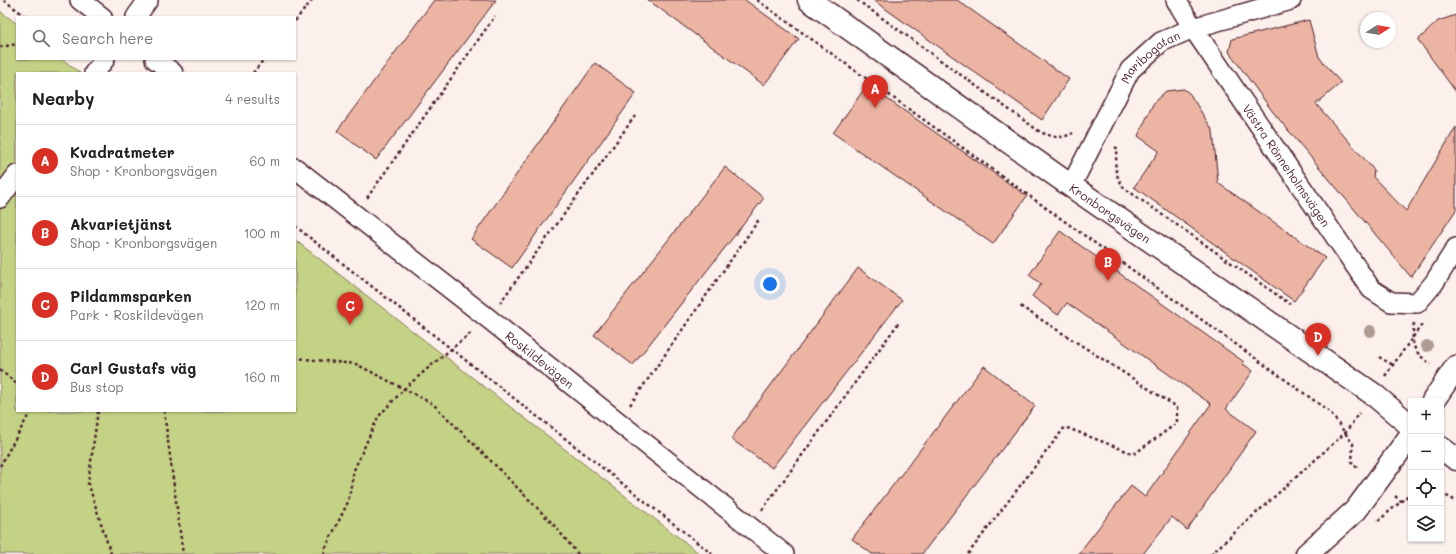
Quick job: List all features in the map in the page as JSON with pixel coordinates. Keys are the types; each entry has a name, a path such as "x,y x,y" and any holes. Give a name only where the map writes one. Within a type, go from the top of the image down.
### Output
{"street":[{"path":"80,0 101,16"},
{"path":"137,16 148,0"},
{"name":"Kronborgsvägen","path":"809,0 1071,186 1373,394 1408,423"},
{"name":"Västra Rönneholmsvägen","path":"1176,0 1193,28 1371,289 1391,302 1417,303 1434,283 1456,248"},
{"name":"Maribogatan","path":"1071,186 1130,70 1161,42 1193,28 1290,0"},
{"path":"95,72 104,60"},
{"path":"156,60 172,72"},
{"name":"Roskildevägen","path":"296,169 489,319 784,554"},
{"path":"0,198 16,176"},
{"path":"1436,398 1456,367"},
{"path":"1307,554 1356,510 1408,438"},
{"path":"1444,450 1456,458"}],"path":[{"path":"4,0 25,16"},
{"path":"296,20 312,0"},
{"path":"757,0 1330,412 1346,432 1353,444 1352,463 1401,501"},
{"path":"856,0 1040,132 1054,137 1064,138 1074,133 1078,128"},
{"path":"355,215 495,16"},
{"path":"0,47 16,44"},
{"path":"254,72 263,60"},
{"path":"324,554 348,502 354,470 378,417 404,389 489,319 634,116"},
{"path":"1118,149 1115,160 1116,175 1124,188 1290,304"},
{"path":"618,422 760,218"},
{"path":"296,227 712,554"},
{"path":"968,554 1065,428 1134,454 1177,422 1178,407 1020,306"},
{"path":"750,526 900,321"},
{"path":"1211,554 1346,432 1411,340"},
{"path":"1379,357 1393,365"},
{"path":"296,358 356,364 433,404 552,523 578,554"},
{"path":"0,370 16,383"},
{"path":"0,466 30,412"},
{"path":"98,412 88,483 111,554"},
{"path":"164,412 183,554"},
{"path":"1444,495 1456,501"}],"green space":[{"path":"0,11 16,23 16,60 63,60 79,72 16,72 16,412 296,412 296,241 700,554 0,554"}],"building":[{"path":"434,0 496,0 376,160 337,131"},
{"path":"648,0 745,0 799,39 764,85"},
{"path":"873,0 957,0 1069,79 1042,120"},
{"path":"1456,15 1456,92 1418,40 1438,21"},
{"path":"1309,20 1319,57 1341,83 1316,104 1374,170 1373,177 1406,211 1456,127 1456,210 1411,277 1273,112 1229,52 1232,39"},
{"path":"595,63 636,93 512,268 471,239"},
{"path":"867,85 1027,196 993,244 833,133"},
{"path":"1184,89 1190,94 1213,131 1218,183 1325,258 1294,301 1134,187 1159,151 1138,136 1154,102 1166,91"},
{"path":"725,167 764,198 633,365 594,335"},
{"path":"1060,231 1244,362 1243,364 1253,371 1226,409 1256,431 1187,530 1172,517 1143,554 1078,554 1131,486 1145,497 1211,404 1067,303 1058,315 1032,296 1041,284 1029,275"},
{"path":"858,268 902,300 772,468 731,439"},
{"path":"984,366 1035,406 922,554 872,554 852,539"}],"place":[{"name":"Kvadratmeter","path":"875,108"},
{"name":"Akvarietjänst","path":"1108,281"},
{"name":"Pildammsparken","path":"350,325"},
{"name":"Carl Gustafs väg","path":"1318,356"}]}
